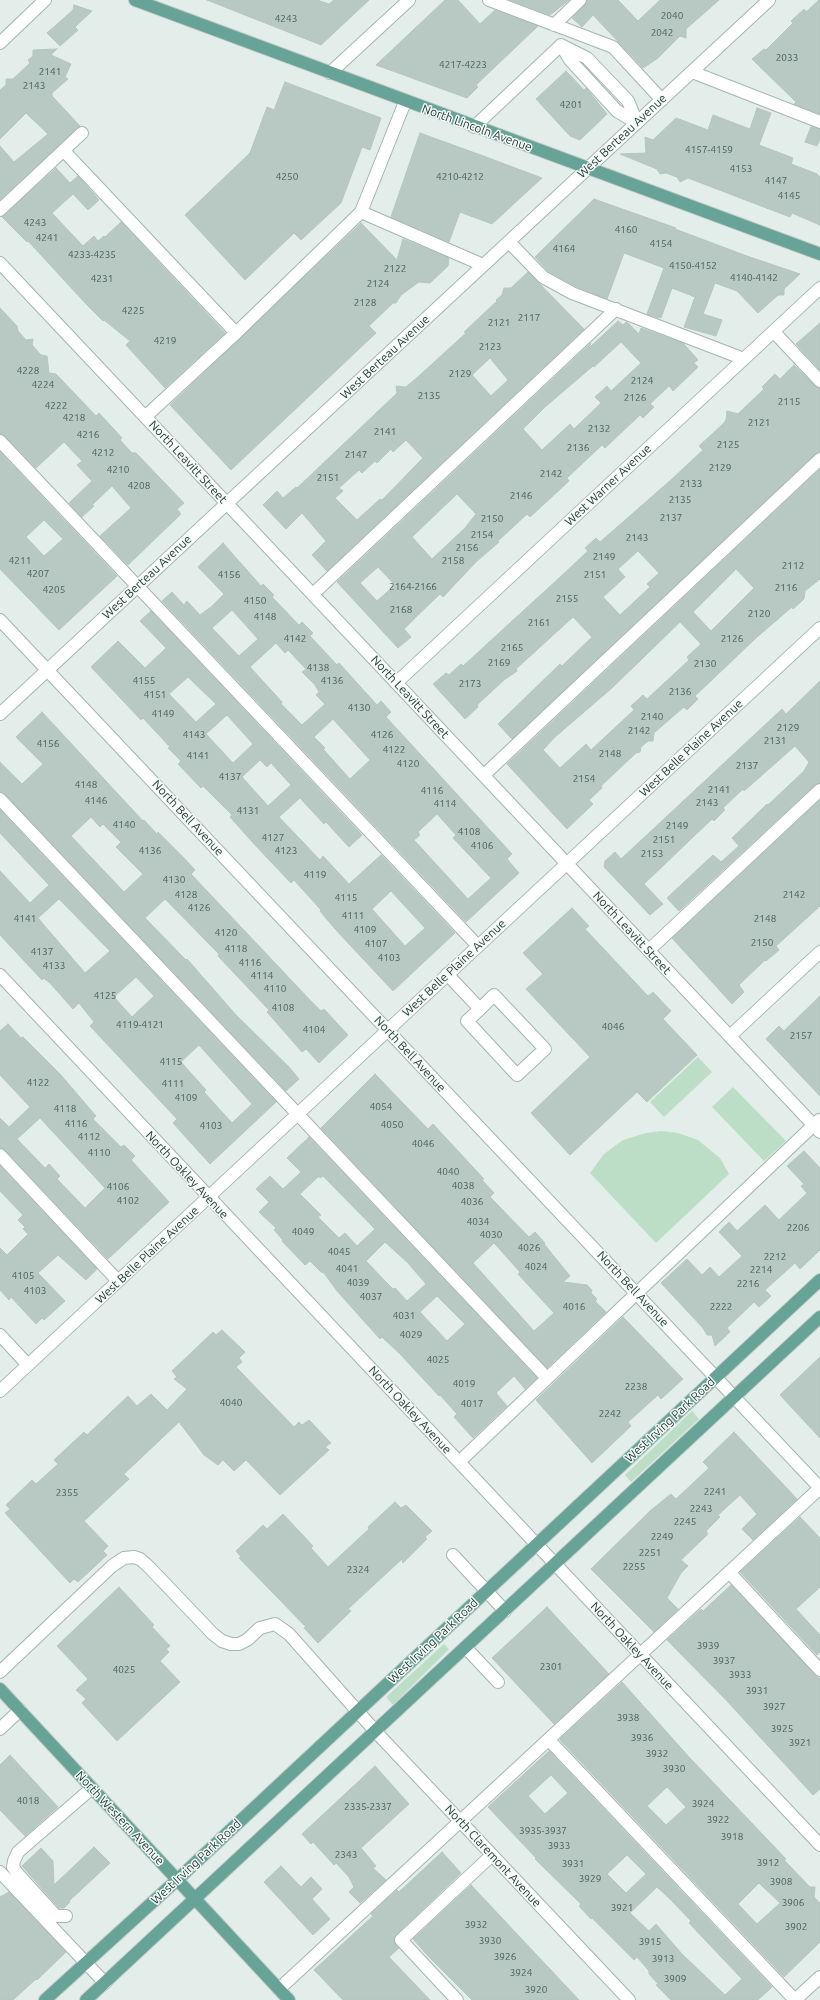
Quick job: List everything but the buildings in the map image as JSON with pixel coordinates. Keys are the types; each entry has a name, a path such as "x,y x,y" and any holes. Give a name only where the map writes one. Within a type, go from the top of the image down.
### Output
{"main road":[{"name":"North Lincoln Avenue","path":"135,0 405,102 820,254"},
{"name":"West Irving Park Road","path":"45,2000 178,1879 820,1280"},
{"path":"86,2000 196,1900 820,1317"},
{"name":"North Western Avenue","path":"0,1688 289,2000"}],"street":[{"path":"0,43 45,0"},
{"path":"330,73 409,0"},
{"path":"490,0 613,47 662,100"},
{"path":"554,25 580,0"},
{"name":"West Berteau Avenue","path":"0,714 769,0"},
{"path":"474,127 561,45 570,60 617,111 637,123"},
{"path":"692,72 820,121"},
{"path":"145,417 236,333 361,212 405,102"},
{"path":"0,210 82,133"},
{"path":"64,151 236,333"},
{"path":"361,212 483,266"},
{"path":"508,242 543,276 572,293 744,359"},
{"name":"North Leavitt Street","path":"0,263 730,1036 818,1125"},
{"name":"West Warner Avenue","path":"396,683 820,288"},
{"path":"313,594 616,309"},
{"path":"774,332 820,382"},
{"path":"0,441 478,946"},
{"path":"484,775 820,459"},
{"name":"North Bell Avenue","path":"0,620 820,1488"},
{"name":"West Belle Plaine Avenue","path":"0,1391 820,628"},
{"path":"649,950 820,790"},
{"path":"0,799 547,1378"},
{"path":"730,1036 820,952"},
{"path":"448,974 480,1009"},
{"name":"North Oakley Avenue","path":"0,975 820,1845"},
{"path":"494,995 545,1049 518,1075 467,1021 480,1009 494,995"},
{"path":"458,1462 818,1125"},
{"path":"0,1156 118,1281"},
{"path":"0,1336 28,1365"},
{"path":"279,1989 820,1488"},
{"path":"452,1555 505,1611"},
{"name":"North Claremont Avenue","path":"0,1672 112,1566 124,1558 134,1556 148,1566 213,1634 222,1641 231,1644 239,1644 247,1640 260,1628 276,1624 282,1628 357,1712 629,2000"},
{"path":"729,1572 820,1670"},
{"path":"466,1648 498,1682"},
{"path":"0,1729 20,1710"},
{"path":"549,1740 795,2000 820,1977"},
{"path":"66,1916 56,1916 17,1873 13,1867 14,1861 18,1852 92,1788"},
{"path":"457,2000 401,1940 492,1854"},
{"path":"0,1872 4,1885 105,1983"}],"green space":[{"path":"698,1057 712,1072 664,1117 650,1102"},
{"path":"733,1087 786,1141 764,1161 712,1107"},
{"path":"661,1131 678,1133 698,1140 720,1158 729,1174 656,1243 590,1173 604,1154 623,1140 646,1133"},
{"path":"692,1411 699,1419 631,1482 625,1475"},
{"path":"444,1644 449,1649 393,1705 386,1697"}]}
